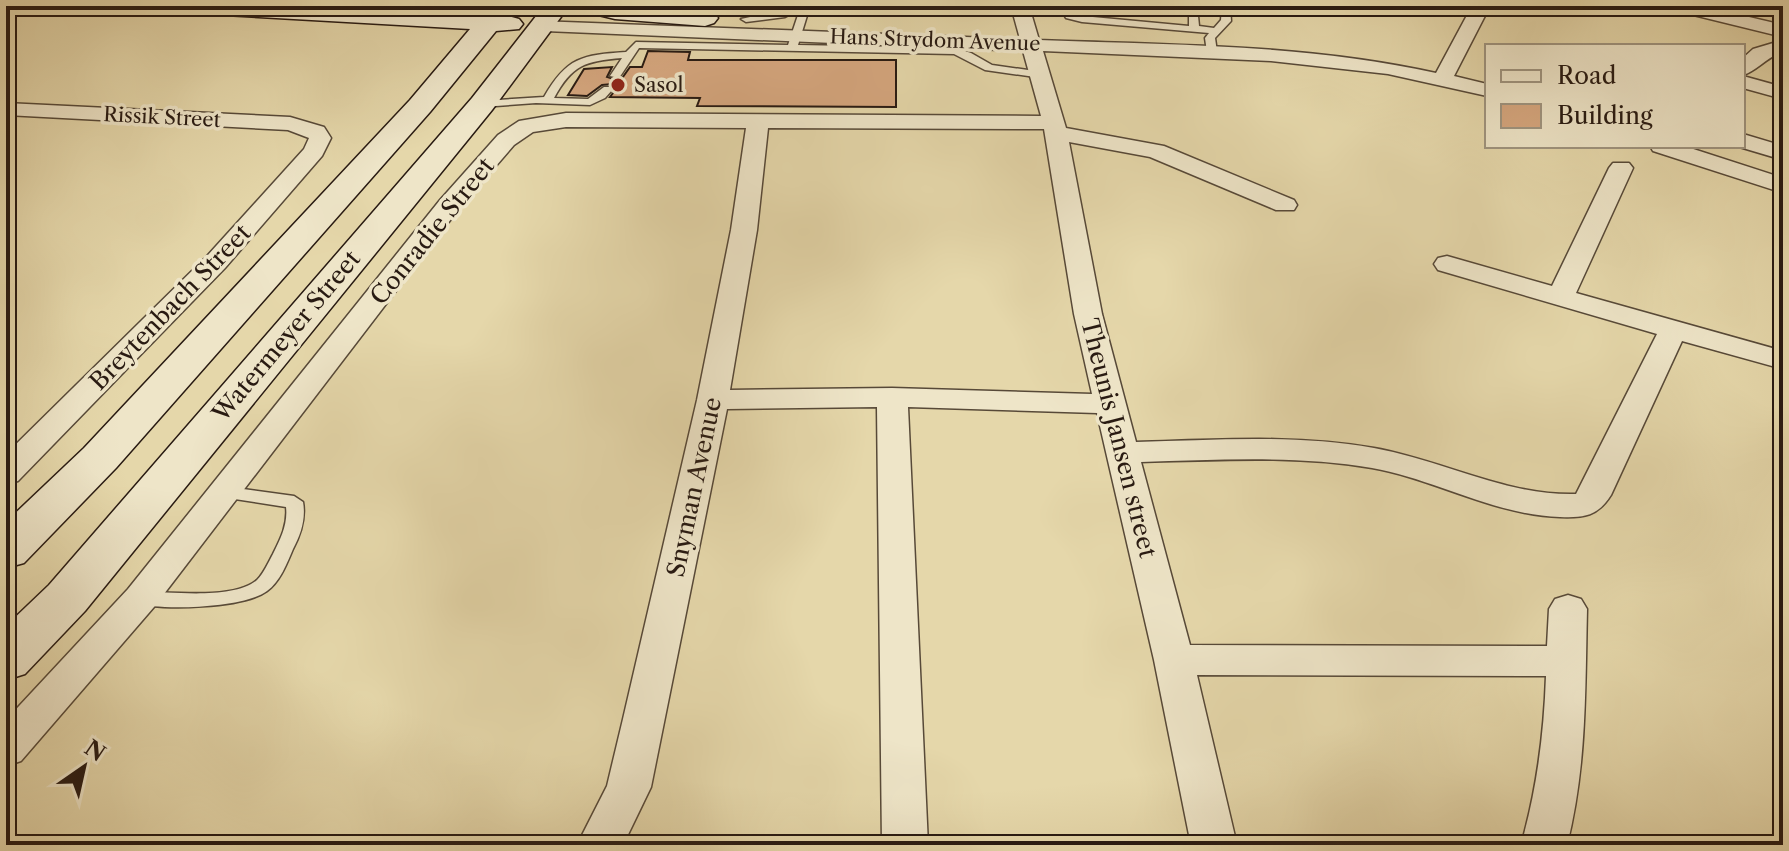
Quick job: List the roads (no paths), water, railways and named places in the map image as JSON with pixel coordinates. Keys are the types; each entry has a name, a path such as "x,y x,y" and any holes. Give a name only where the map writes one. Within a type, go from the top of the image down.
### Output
{"main road":[{"name":"Hans Strydom Avenue","path":"188,6 496,14"},
{"name":"Hans Strydom Avenue","path":"360,6 423,7 546,22"},
{"path":"546,22 615,12 702,34"},
{"path":"6,551 111,446 420,106 496,14"},
{"name":"Watermeyer Street","path":"6,659 67,598 491,94 546,22"}],"street":[{"path":"1447,71 1481,6"},
{"path":"1679,6 1783,31"},
{"name":"Hans Strydom Avenue","path":"595,16 640,37 798,24"},
{"name":"Hans Strydom Avenue","path":"546,22 702,34 746,19 798,24 1027,27 1208,38 1312,58 1485,73"},
{"name":"Theunis Jansen street","path":"1027,27 1055,128 1088,314 1174,660 1214,845"},
{"path":"1745,67 1760,53 1783,46"},
{"name":"Hans Strydom Avenue","path":"1447,71 1485,89"},
{"path":"1745,83 1783,93"},
{"name":"Rissik Street","path":"6,109 270,122 305,126 316,132"},
{"name":"Conradie Street","path":"6,749 141,598 221,492 353,331 449,205 516,132 540,122 566,120 758,120 1055,128 1156,151 1285,205"},
{"name":"Snyman Avenue","path":"600,845 629,787 713,400 744,230 758,120"},
{"name":"Breytenbach Street","path":"6,473 216,262 314,151 320,138 316,132"},
{"path":"1745,142 1783,153"},
{"path":"1667,148 1783,186"},
{"path":"1725,148 1783,166"},
{"path":"1560,298 1621,168"},
{"path":"1447,264 1783,360"},
{"path":"1121,452 1273,449 1332,453 1424,469 1531,503 1562,508 1585,505 1594,495 1673,330"},
{"path":"892,397 905,845"},
{"path":"713,400 892,397 1110,404"},
{"path":"1544,845 1557,796 1565,721 1568,609"},
{"path":"1174,660 1566,661"}],"lane":[{"path":"780,6 798,24 955,51 989,68 1042,75"},
{"path":"798,24 967,6"},
{"path":"1063,6 1069,16 1082,19 1208,38"},
{"path":"1193,6 1208,38"},
{"path":"1208,38 1226,21 1226,6"},
{"path":"615,76 640,37"},
{"path":"542,100 565,71 573,66 603,57 628,55"},
{"path":"491,94 590,102 608,89"},
{"path":"491,94 542,100"},
{"path":"141,598 239,595 262,586 271,577 291,535 296,509 294,502 221,492"}],"place":[{"name":"Sasol","path":"618,85"}]}
